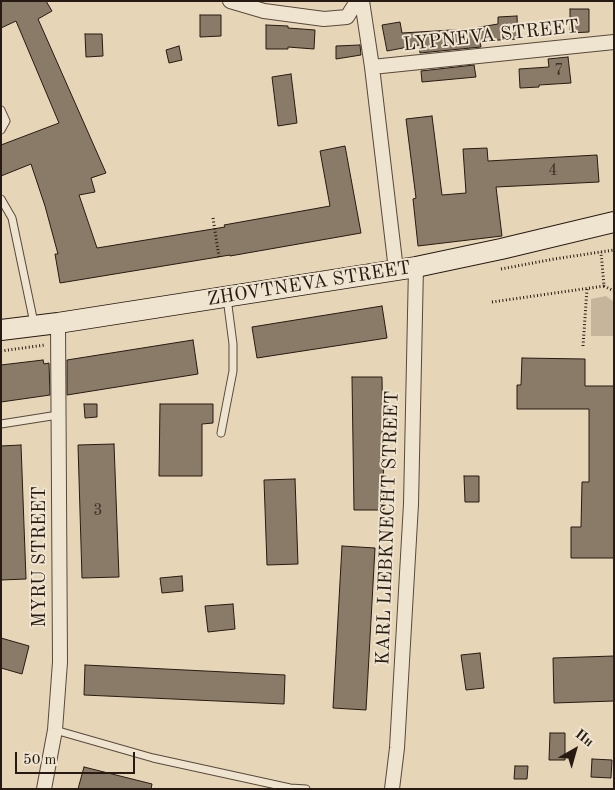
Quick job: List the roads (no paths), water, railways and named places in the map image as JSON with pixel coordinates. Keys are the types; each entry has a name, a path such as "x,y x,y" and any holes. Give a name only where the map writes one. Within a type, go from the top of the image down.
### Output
{"main road":[{"name":"ZHOVTNEVA STREET","path":"1,330 58,323 406,269 614,222"}],"street":[{"path":"230,1 264,11 324,19 347,17 356,1"},
{"name":"KARL LIEBKNECHT STREET","path":"362,1 406,269 411,504 397,748 392,789"},
{"name":"LYPNEVA STREET","path":"372,67 614,42"},
{"name":"MYRU STREET","path":"44,789 55,730 60,662 58,323"}],"lane":[{"path":"1,110 6,121 1,130"},
{"path":"1,199 12,218 34,326"},
{"path":"221,433 232,371 233,344 227,297"},
{"path":"1,424 58,415"},
{"path":"55,730 153,758 290,788 306,789"}]}
